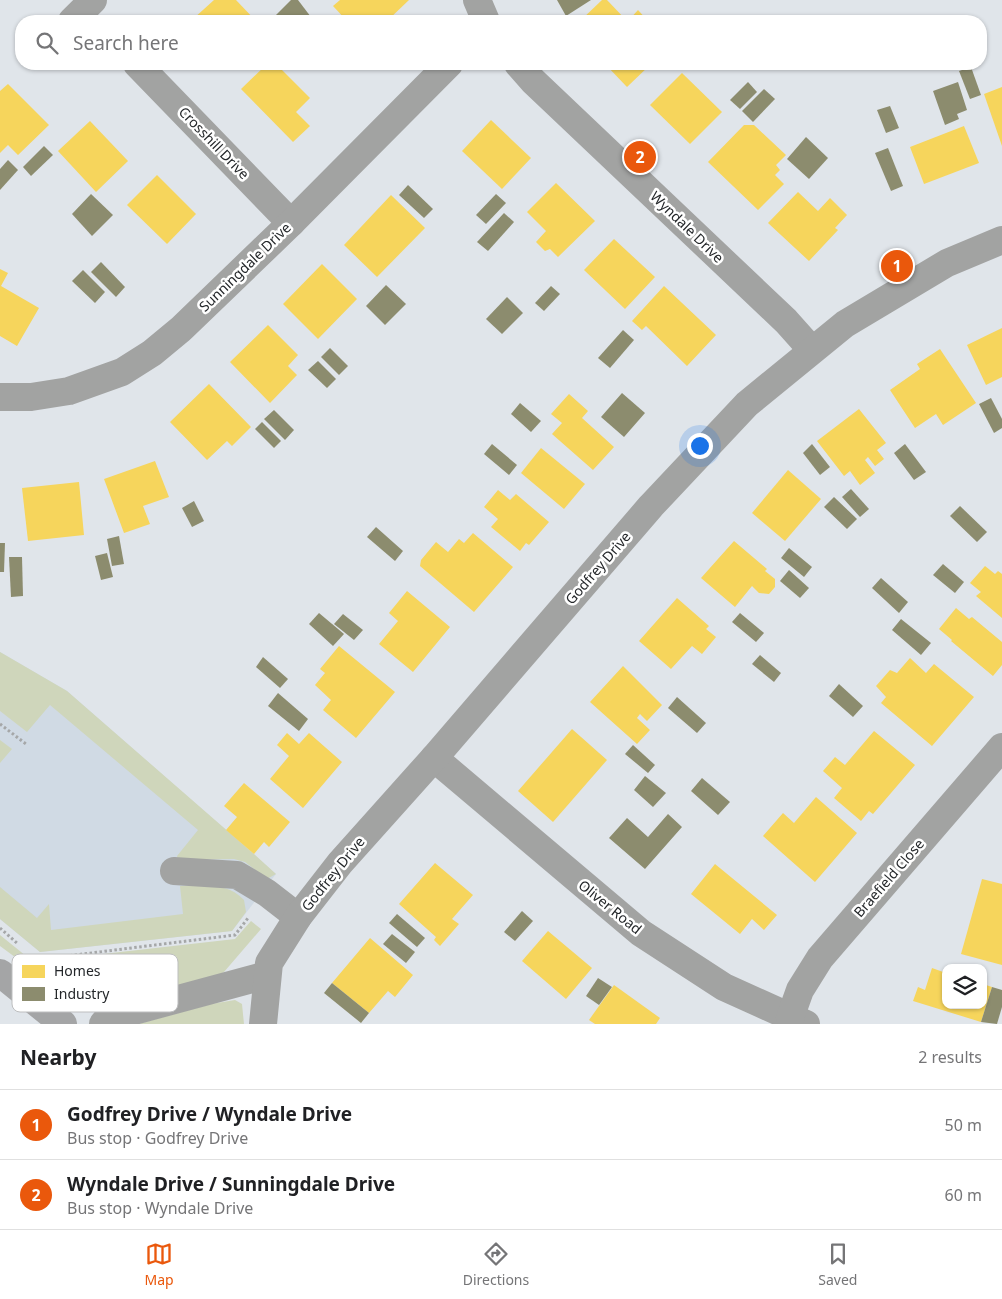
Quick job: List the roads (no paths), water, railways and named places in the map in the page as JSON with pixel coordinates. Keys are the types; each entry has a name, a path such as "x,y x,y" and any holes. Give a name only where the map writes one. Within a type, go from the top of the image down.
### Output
{"main road":[{"path":"49,1012 64,1024"}],"street":[{"path":"477,0 483,15"},
{"name":"Crosshill Drive","path":"143,70 291,223"},
{"name":"Sunningdale Drive","path":"0,397 31,397 69,391 122,372 152,353 181,328 291,223 443,70"},
{"name":"Wyndale Drive","path":"524,70 540,88 786,321 812,350"},
{"name":"Godfrey Drive","path":"263,1024 269,963 298,917 340,863 434,758 651,506 748,404 845,324 947,263 1002,240"},
{"name":"Braefield Close","path":"798,1021 800,990 820,958 1002,747"},
{"name":"Oliver Road","path":"434,758 641,933 724,987 798,1021"},
{"path":"174,871 237,875 267,893 298,917"},
{"path":"178,998 267,975"},
{"path":"103,1024 108,1018 126,1012"}],"place":[{"name":"Wyndale Drive / Sunningdale Drive","path":"640,157"},
{"name":"Godfrey Drive / Wyndale Drive","path":"897,266"}]}
